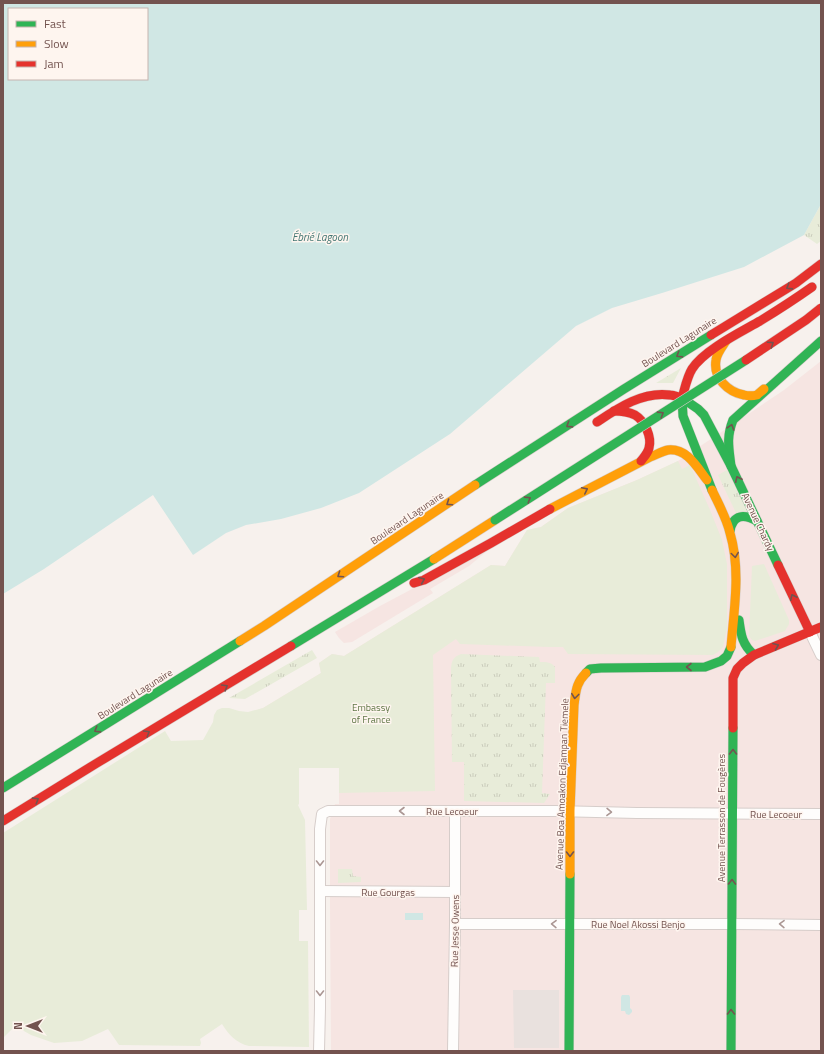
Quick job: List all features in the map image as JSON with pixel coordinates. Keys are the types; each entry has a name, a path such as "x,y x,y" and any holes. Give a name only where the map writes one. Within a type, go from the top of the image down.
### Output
{"main road":[{"name":"Boulevard Lagunaire","path":"3,788 264,626 481,481 624,389 796,282 821,264"},
{"path":"590,427 614,411 640,398 652,395 674,394 682,398 687,380 701,359 726,341 775,312 821,280"},
{"path":"3,821 385,590 732,370 806,320 821,308"},
{"path":"726,341 717,357 716,363 719,375 726,387 741,395 756,395 775,382"},
{"path":"731,466 728,440 729,430 733,420 821,341"},
{"name":"Avenue Chardy","path":"682,398 694,405 704,415 731,466 810,632"},
{"name":"Avenue Boa Amoakon Edjampan Tiemele","path":"569,1051 570,811 574,705 576,690 580,679 590,669 705,667 723,661 729,655 731,647 736,595 735,552 730,531 707,480 684,416 682,398"},
{"path":"614,411 633,413 641,419 645,425 650,443 649,449 641,461"},
{"path":"385,590 424,580 558,504 641,461 667,450 681,451 688,456 707,480"},
{"path":"481,481 533,458"},
{"path":"730,531 730,526 733,521 739,517 747,517 757,521"},
{"path":"736,595 740,630 744,645 754,655"},
{"path":"705,667 724,670 733,678 737,669 743,662 754,655 821,627"},
{"name":"Avenue Terrasson de Fougères","path":"731,1051 733,678"}],"street":[{"name":"Avenue Chardy","path":"810,632 821,655"},
{"name":"Rue Lecoeur","path":"319,1051 320,829 322,814 328,811 570,811 821,814"},
{"name":"Rue Jesse Owens","path":"453,1051 455,811"},
{"name":"Rue Gourgas","path":"320,891 455,892"},
{"name":"Rue Noel Akossi Benjo","path":"455,924 821,925"}],"shaded area":[{"path":"821,361 821,1051 331,1051 330,819 335,804 339,804 339,768 299,768 299,772 258,710 321,673 319,663 332,654 344,656 491,565 505,566 527,530 541,527 568,508 637,480 678,461 784,390"},
{"path":"493,546 469,566 430,589 433,593 352,642 344,643 335,632 380,606"},
{"path":"513,990 559,990 559,1048 514,1048"}],"green space":[{"path":"821,204 821,241 817,244 804,235"},
{"path":"681,368 673,383 656,383"},
{"name":"Embassy of France","path":"678,461 682,469 690,465 722,540 727,564 727,628 723,647 718,652 713,655 568,654 563,647 460,644 456,639 433,655 435,791 339,793 339,768 299,768 298,805 305,820 307,910 299,910 299,941 308,941 309,1047 249,1046 240,1043 233,1038 222,1024 200,1039 200,1046 119,1045 108,1029 82,1041 54,1043 31,1035 15,1026 3,1038 3,833 165,731 171,741 203,740 213,722 214,715 217,710 229,708 248,712 263,708 321,673 319,663 332,654 344,656 491,565 505,566 527,530 541,527 568,508 637,480"},
{"path":"727,470 747,511 737,515 718,475"},
{"path":"764,564 789,620 789,624 785,631 755,641 749,636 752,566"},
{"path":"312,650 317,658 245,699 229,698"},
{"path":"461,654 539,657 540,662 552,664 555,667 555,683 546,683 542,793 550,794 544,803 464,801 464,762 452,762 451,668 453,659"},
{"path":"338,869 352,869 353,876 361,877 361,882 338,883"}],"water":[{"name":"Ébrié Lagoon","path":"3,3 821,3 821,204 804,235 744,267 612,308 576,326 450,434 359,493 321,508 281,519 246,525 226,533 193,555 153,495 44,569 3,594"},
{"path":"405,913 423,913 423,920 405,920"},
{"path":"622,995 629,995 630,997 630,1008 632,1012 629,1015 626,1014 625,1011 621,1011"}],"traffic: fast":[{"path":"475,485 711,335"},
{"path":"731,466 729,432 733,420 821,341"},
{"path":"495,520 746,360"},
{"path":"712,490 683,416 682,398 704,415 731,466 778,565"},
{"path":"730,531 731,525 740,517 748,517 757,521"},
{"path":"291,646 434,559"},
{"path":"739,620 743,639 747,647 754,655"},
{"path":"3,788 240,641"},
{"path":"586,673 590,669 601,668 705,667 721,661 727,656 731,647"},
{"path":"731,1051 733,728"},
{"path":"569,1051 570,874"}],"traffic: slow":[{"path":"726,341 716,360 719,378 732,391 747,396 757,395 764,389"},
{"path":"550,509 650,457 668,450 675,450 686,455 691,459 707,480"},
{"path":"240,641 475,485"},
{"path":"712,490 729,528 735,561 736,590 731,647"},
{"path":"434,559 495,520"},
{"path":"570,874 570,811 574,705 578,684 586,673"}],"traffic: jam":[{"path":"711,335 796,283 821,264"},
{"path":"597,422 622,406 641,398 660,394 673,395 682,398 690,372 705,355 723,342 767,317 812,287"},
{"path":"746,360 806,320 821,308"},
{"path":"614,411 635,415 645,425 649,434 650,444 648,452 641,461"},
{"path":"414,583 424,580 550,509"},
{"path":"778,565 810,632"},
{"path":"733,728 733,678 737,669 754,655 821,627"},
{"path":"3,821 291,646"}]}
